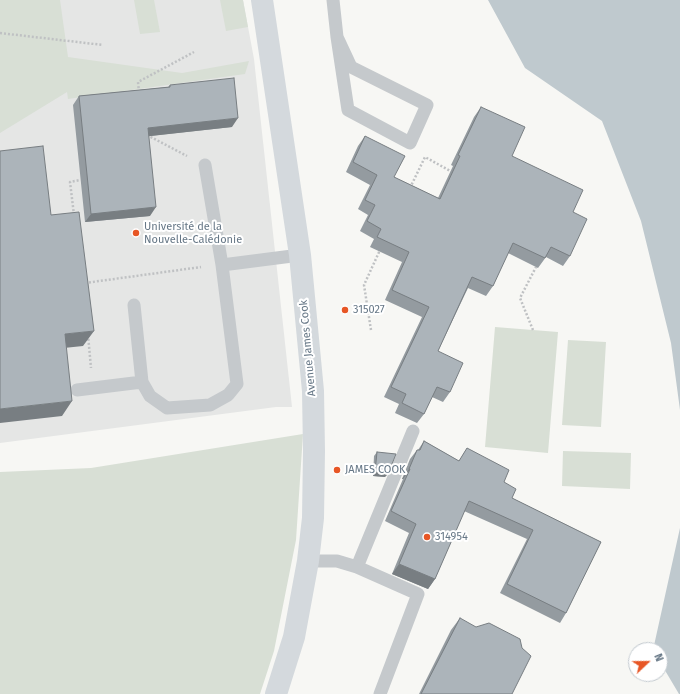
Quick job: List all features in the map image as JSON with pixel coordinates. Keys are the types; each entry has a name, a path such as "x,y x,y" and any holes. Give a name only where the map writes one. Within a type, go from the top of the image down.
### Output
{"main road":[{"name":"Avenue James Cook","path":"262,0 300,255 313,391 313,518 308,561 294,637 276,694"}],"lane":[{"path":"333,0 337,37 348,110 410,143 427,105 351,67 337,37"},
{"path":"134,305 142,382 150,396 167,408 210,405 228,395 237,384 222,264 205,165"},
{"path":"222,264 300,255"},
{"path":"77,390 142,382"},
{"path":"357,567 413,431"},
{"path":"308,561 337,561 357,567 418,594 380,694"}],"path":[{"path":"0,33 103,45"},
{"path":"140,97 138,82 194,52"},
{"path":"144,133 205,165"},
{"path":"408,193 424,157 456,174"},
{"path":"75,221 70,182 80,180"},
{"path":"371,330 364,285 381,249"},
{"path":"533,330 520,298 536,267"},
{"path":"84,290 83,283 184,269"},
{"path":"88,328 93,387"}],"shaded area":[{"name":"Université de la Nouvelle-Calédonie","path":"0,0 243,0 254,59 292,407 276,407 0,443"},
{"path":"0,0 60,0 68,57 182,73 249,61 245,74 68,99 67,92 0,133"},
{"path":"134,0 154,0 160,32 140,34"},
{"path":"220,0 243,0 248,27 226,31"},
{"path":"488,0 680,0 680,410 671,343 641,221 602,121 525,68"},
{"path":"495,327 558,332 548,453 485,447"},
{"path":"568,340 606,342 601,427 562,425"},
{"path":"303,434 296,540 274,651 260,694 0,694 0,472 91,468"},
{"path":"563,451 631,453 630,489 562,486"},
{"path":"680,528 680,694 668,675 668,642 655,642"}],"building":[{"path":"234,78 238,118 148,128 156,207 91,214 79,96 170,87 170,85"},
{"path":"481,107 525,127 512,156 583,190 573,212 587,219 570,256 551,247 545,258 513,243 493,286 472,277 438,351 463,363 450,392 437,387 424,414 402,403 406,394 391,387 429,307 392,290 409,252 377,237 381,229 367,221 375,205 365,200 377,175 353,162 365,136 405,156 394,177 440,199 460,156 458,155"},
{"path":"43,146 51,215 79,212 94,331 65,334 72,401 0,409 0,151"},
{"path":"424,441 459,461 467,448 509,470 504,482 516,489 512,498 601,542 566,613 507,584 533,530 469,501 435,579 399,564 416,524 391,511 417,450 420,450"},
{"path":"377,452 396,454 388,474 375,472"},
{"path":"460,618 476,627 489,623 520,639 522,648 531,656 512,694 421,694"}],"place":[{"name":"Université de la Nouvelle-Calédonie","path":"136,233"},
{"name":"315027","path":"345,310"},
{"name":"JAMES COOK","path":"337,470"},
{"name":"314954","path":"427,537"}]}
